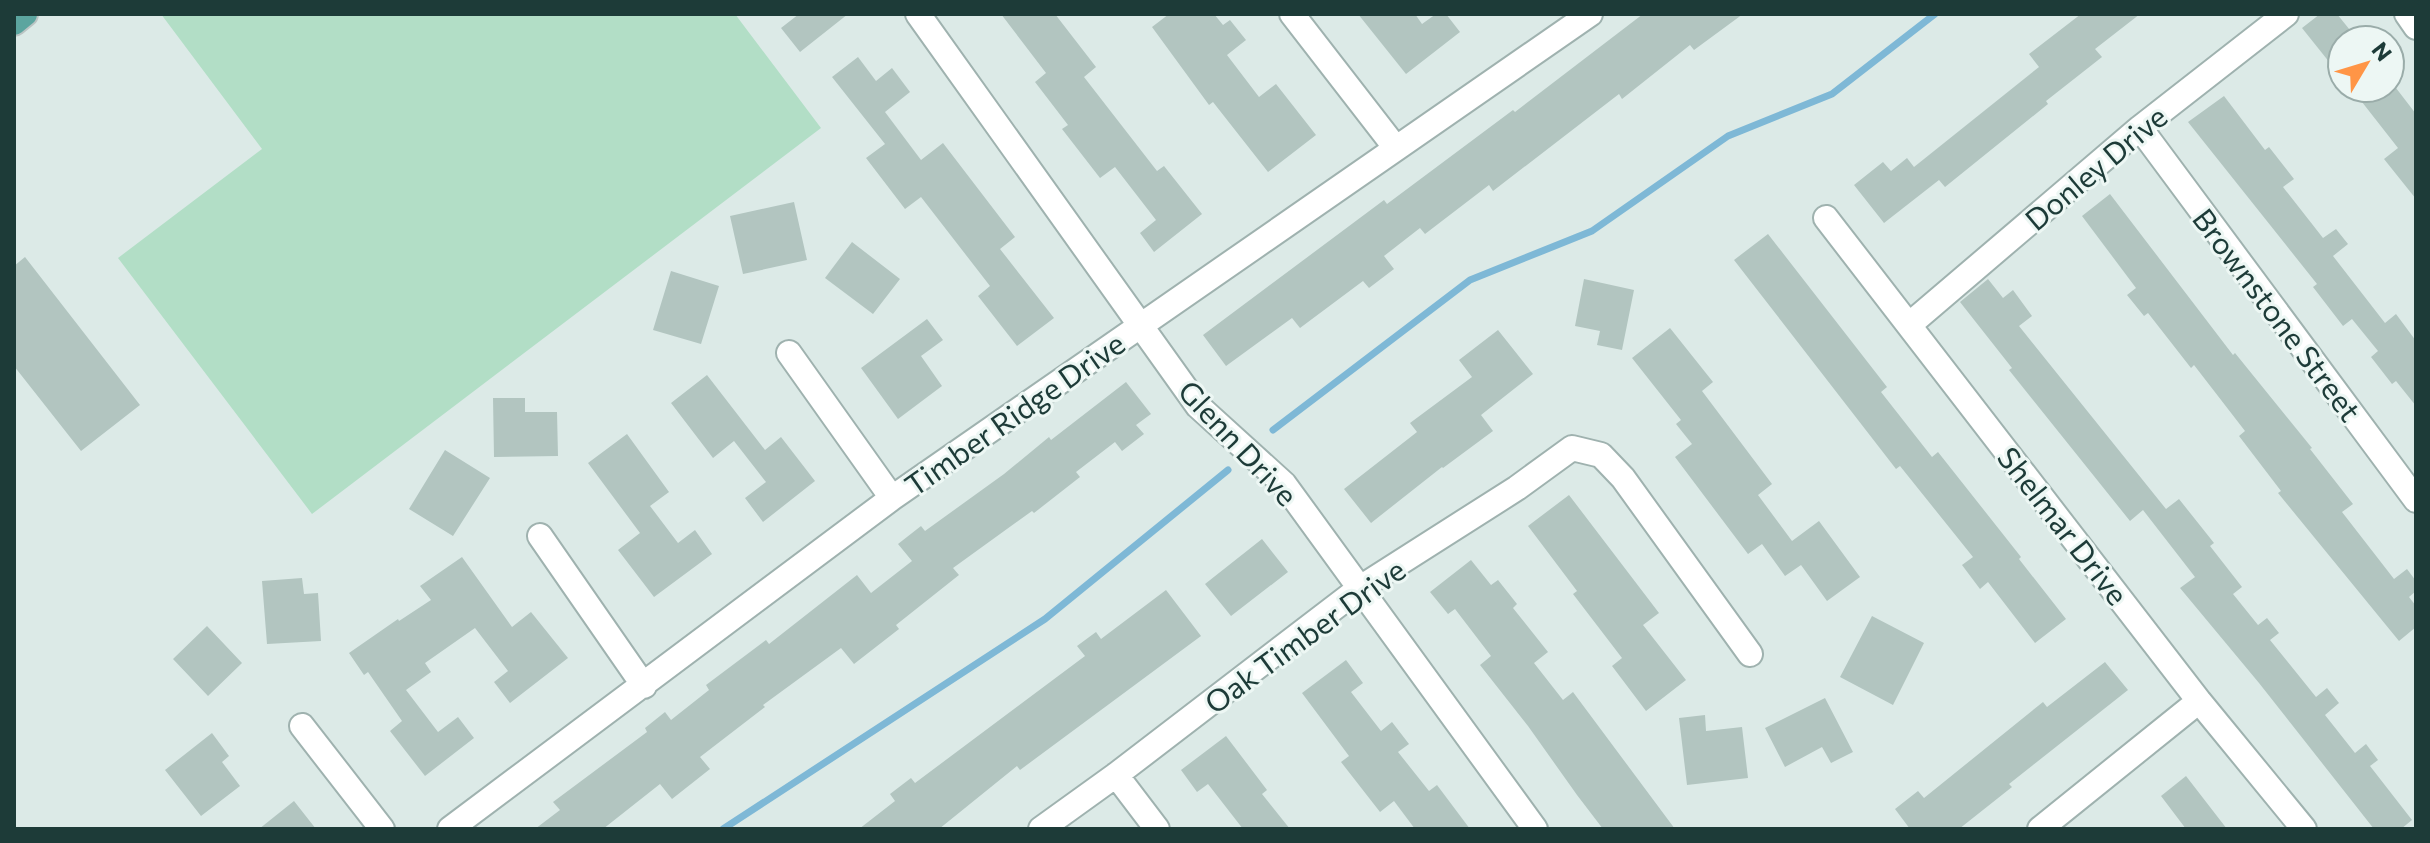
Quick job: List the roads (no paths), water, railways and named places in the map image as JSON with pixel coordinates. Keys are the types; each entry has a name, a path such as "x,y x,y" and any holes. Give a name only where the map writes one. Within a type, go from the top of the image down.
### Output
{"main road":[{"path":"14,23 25,14"}],"street":[{"name":"Glenn Drive","path":"918,14 1198,406 1284,484 1535,829"},
{"path":"1292,14 1395,147"},
{"name":"Timber Ridge Drive","path":"450,829 892,498 1590,14"},
{"name":"Donley Drive","path":"1909,325 2140,128 2286,14"},
{"path":"2407,14 2416,27"},
{"name":"Brownstone Street","path":"2140,128 2416,500"},
{"name":"Shelmar Drive","path":"1826,218 2199,701 2304,829"},
{"path":"789,353 892,498"},
{"name":"Oak Timber Drive","path":"1041,829 1360,588 1517,488 1572,448 1601,455 1623,478 1750,654"},
{"path":"540,536 644,686"},
{"path":"2040,829 2199,701"},
{"path":"302,726 382,829"},
{"path":"1116,775 1157,829"}],"waterway":[{"path":"1273,430 1470,280 1592,231 1728,136 1832,94 1935,14"},
{"path":"723,829 1045,619 1228,470"}]}
